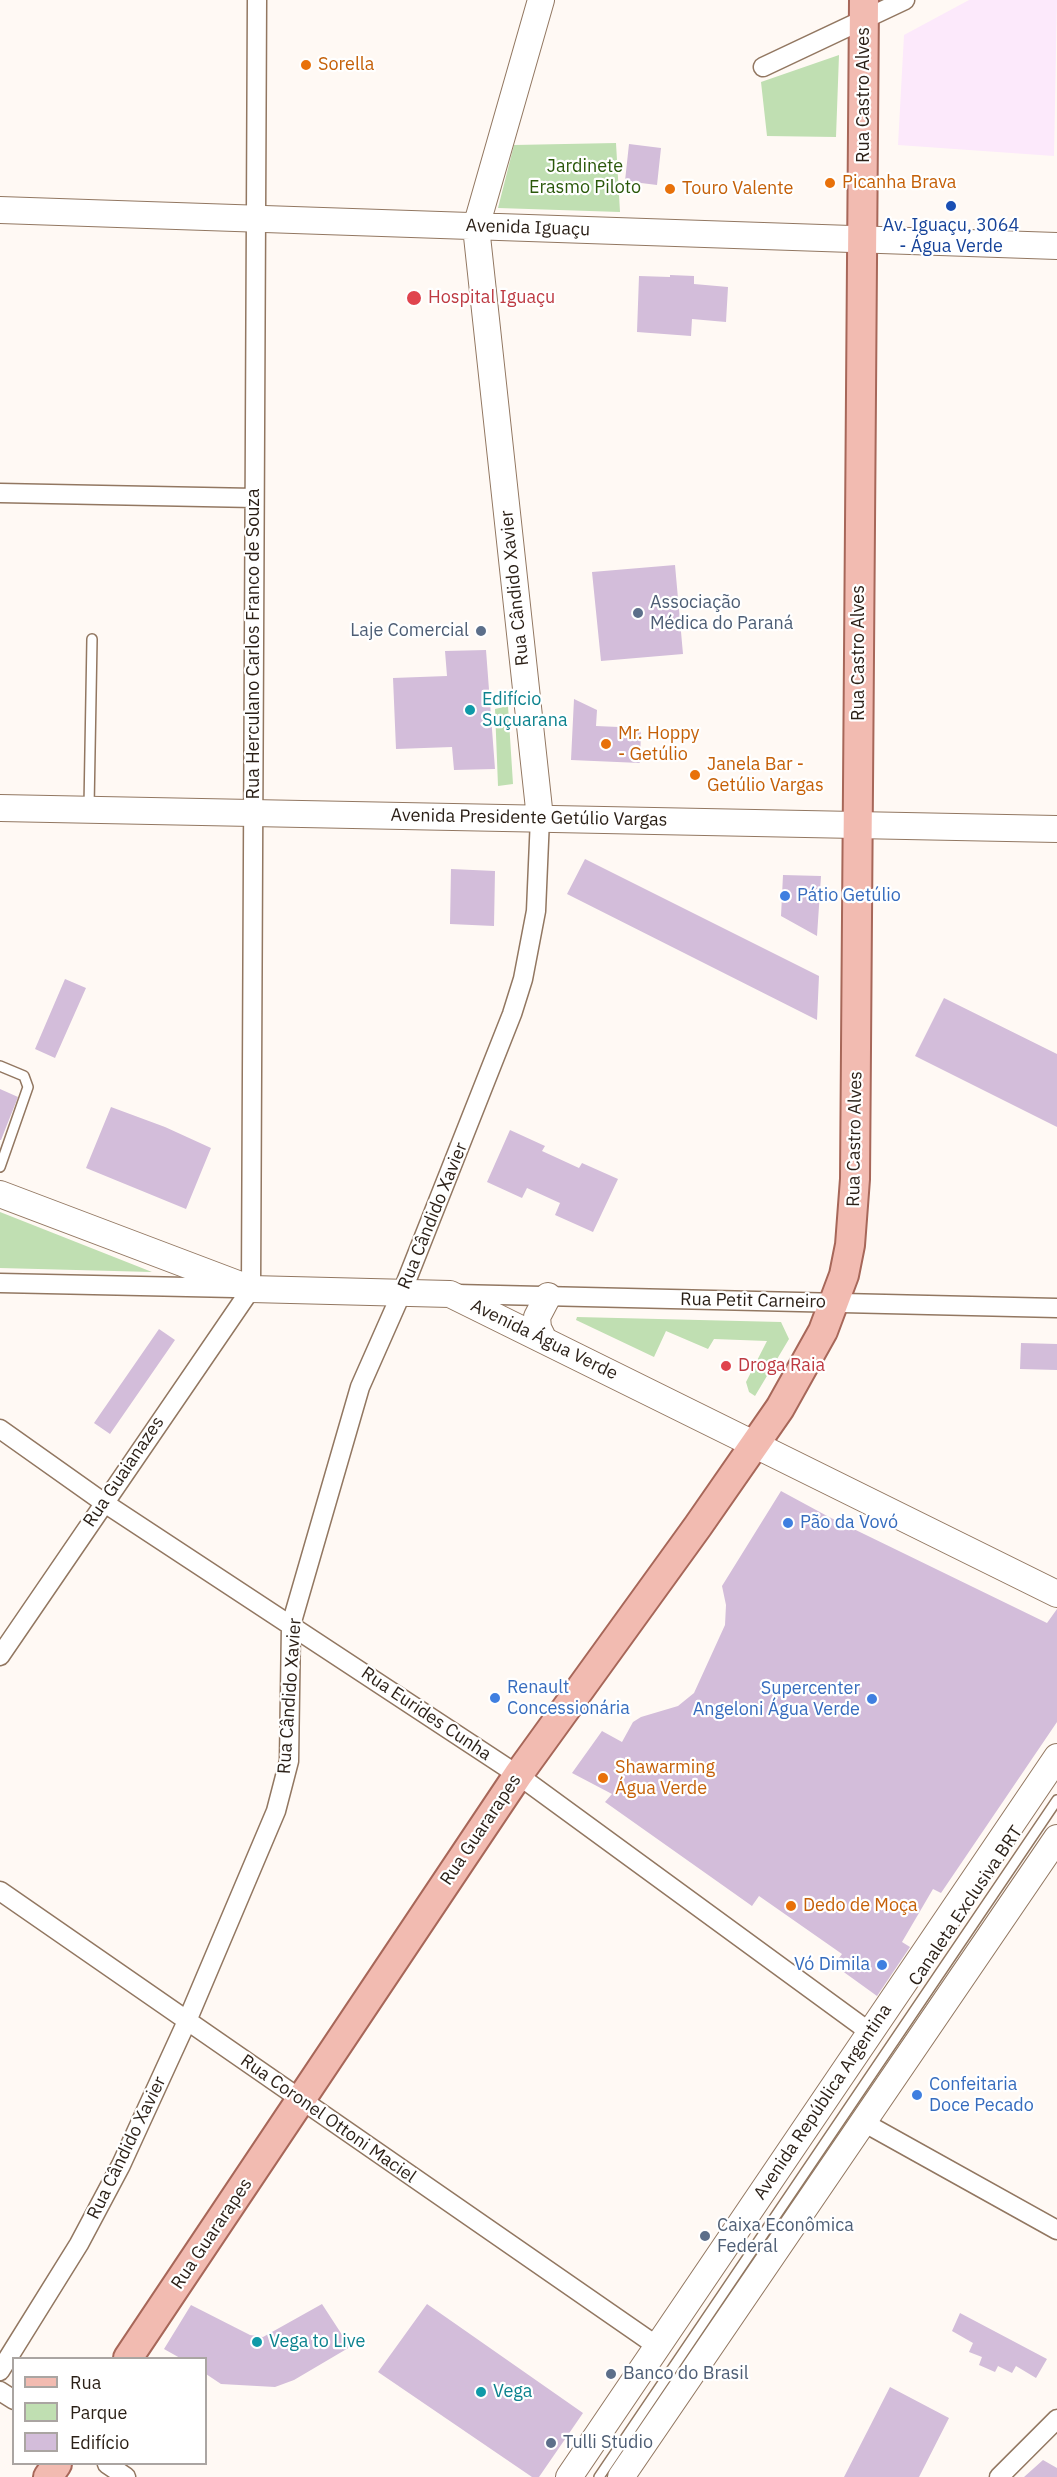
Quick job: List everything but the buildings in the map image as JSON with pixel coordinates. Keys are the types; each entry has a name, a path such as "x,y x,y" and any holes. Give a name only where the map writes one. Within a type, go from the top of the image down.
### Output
{"main road":[{"name":"Rua Cândido Xavier","path":"540,818 476,227 541,0"},
{"name":"Rua Castro Alves","path":"835,1303 850,1245 854,1212 864,10"},
{"name":"Avenida Iguaçu","path":"0,210 1057,246"},
{"name":"Avenida Presidente Getúlio Vargas","path":"0,808 1057,829"},
{"name":"Avenida Água Verde","path":"0,1194 251,1288 450,1294 1057,1594"},
{"path":"544,1340 538,1328 537,1317 548,1296"},
{"name":"Rua Guararapes","path":"129,2357 518,1775 755,1444 796,1381 835,1303"},
{"name":"Avenida República Argentina","path":"569,2477 1057,1757"},
{"path":"621,2477 1057,1838"}],"street":[{"name":"Rua Herculano Carlos Franco de Souza","path":"251,1288 257,0"},
{"path":"763,67 864,10 905,0"},
{"path":"0,493 255,498"},
{"name":"Rua Cândido Xavier","path":"0,2371 99,2208 187,2021 272,1821 289,1761 291,1624 360,1387 402,1292 502,1046 518,996 536,911 540,818"},
{"path":"0,1283 251,1288"},
{"name":"Rua Guaianazes","path":"0,1656 251,1288"},
{"name":"Rua Petit Carneiro","path":"450,1294 1057,1308"},
{"name":"Rua Eurides Cunha","path":"0,1429 103,1502 518,1775 871,2033"},
{"name":"Rua Coronel Ottoni Maciel","path":"0,1891 657,2346"},
{"path":"863,2122 1057,2230"},
{"path":"999,2477 1057,2419"},
{"path":"110,2465 126,2477"}],"lane":[{"path":"89,810 92,639"},
{"path":"0,1066 24,1076 28,1087 0,1167"},
{"name":"Canaleta Exclusiva BRT","path":"599,2477 1057,1800"}],"shaded area":[{"path":"969,0 1057,0 1054,156 898,145 904,35"}],"green space":[{"path":"839,55 836,137 767,136 761,82"},
{"name":"Jardinete Erasmo Piloto","path":"616,143 620,212 498,208 514,145"},
{"path":"508,706 513,784 498,786 495,709"},
{"path":"0,1212 152,1272 0,1268"},
{"path":"577,1317 781,1322 789,1339 755,1396 749,1392 746,1382 767,1341 714,1339 708,1349 666,1331 654,1357 576,1320"}],"place":[{"name":"Sorella","path":"306,65"},
{"name":"Picanha Brava","path":"830,183"},
{"name":"Touro Valente","path":"670,189"},
{"name":"Av. Iguaçu, 3064 - Água Verde","path":"951,206"},
{"name":"Hospital Iguaçu","path":"414,298"},
{"name":"Associação Médica do Paraná","path":"638,613"},
{"name":"Laje Comercial","path":"481,631"},
{"name":"Edifício Suçuarana","path":"470,710"},
{"name":"Mr. Hoppy - Getúlio","path":"606,744"},
{"name":"Janela Bar - Getúlio Vargas","path":"695,775"},
{"name":"Pátio Getúlio","path":"785,896"},
{"name":"Droga Raia","path":"726,1366"},
{"name":"Pão da Vovó","path":"788,1523"},
{"name":"Renault Concessionária","path":"495,1698"},
{"name":"Supercenter Angeloni Água Verde","path":"872,1699"},
{"name":"Shawarming Água Verde","path":"603,1778"},
{"name":"Dedo de Moça","path":"791,1906"},
{"name":"Vó Dimila","path":"882,1965"},
{"name":"Confeitaria Doce Pecado","path":"917,2095"},
{"name":"Caixa Econômica Federal","path":"705,2236"},
{"name":"Vega to Live","path":"257,2342"},
{"name":"Banco do Brasil","path":"611,2374"},
{"name":"Vega","path":"481,2392"},
{"name":"Tulli Studio","path":"551,2443"}]}
